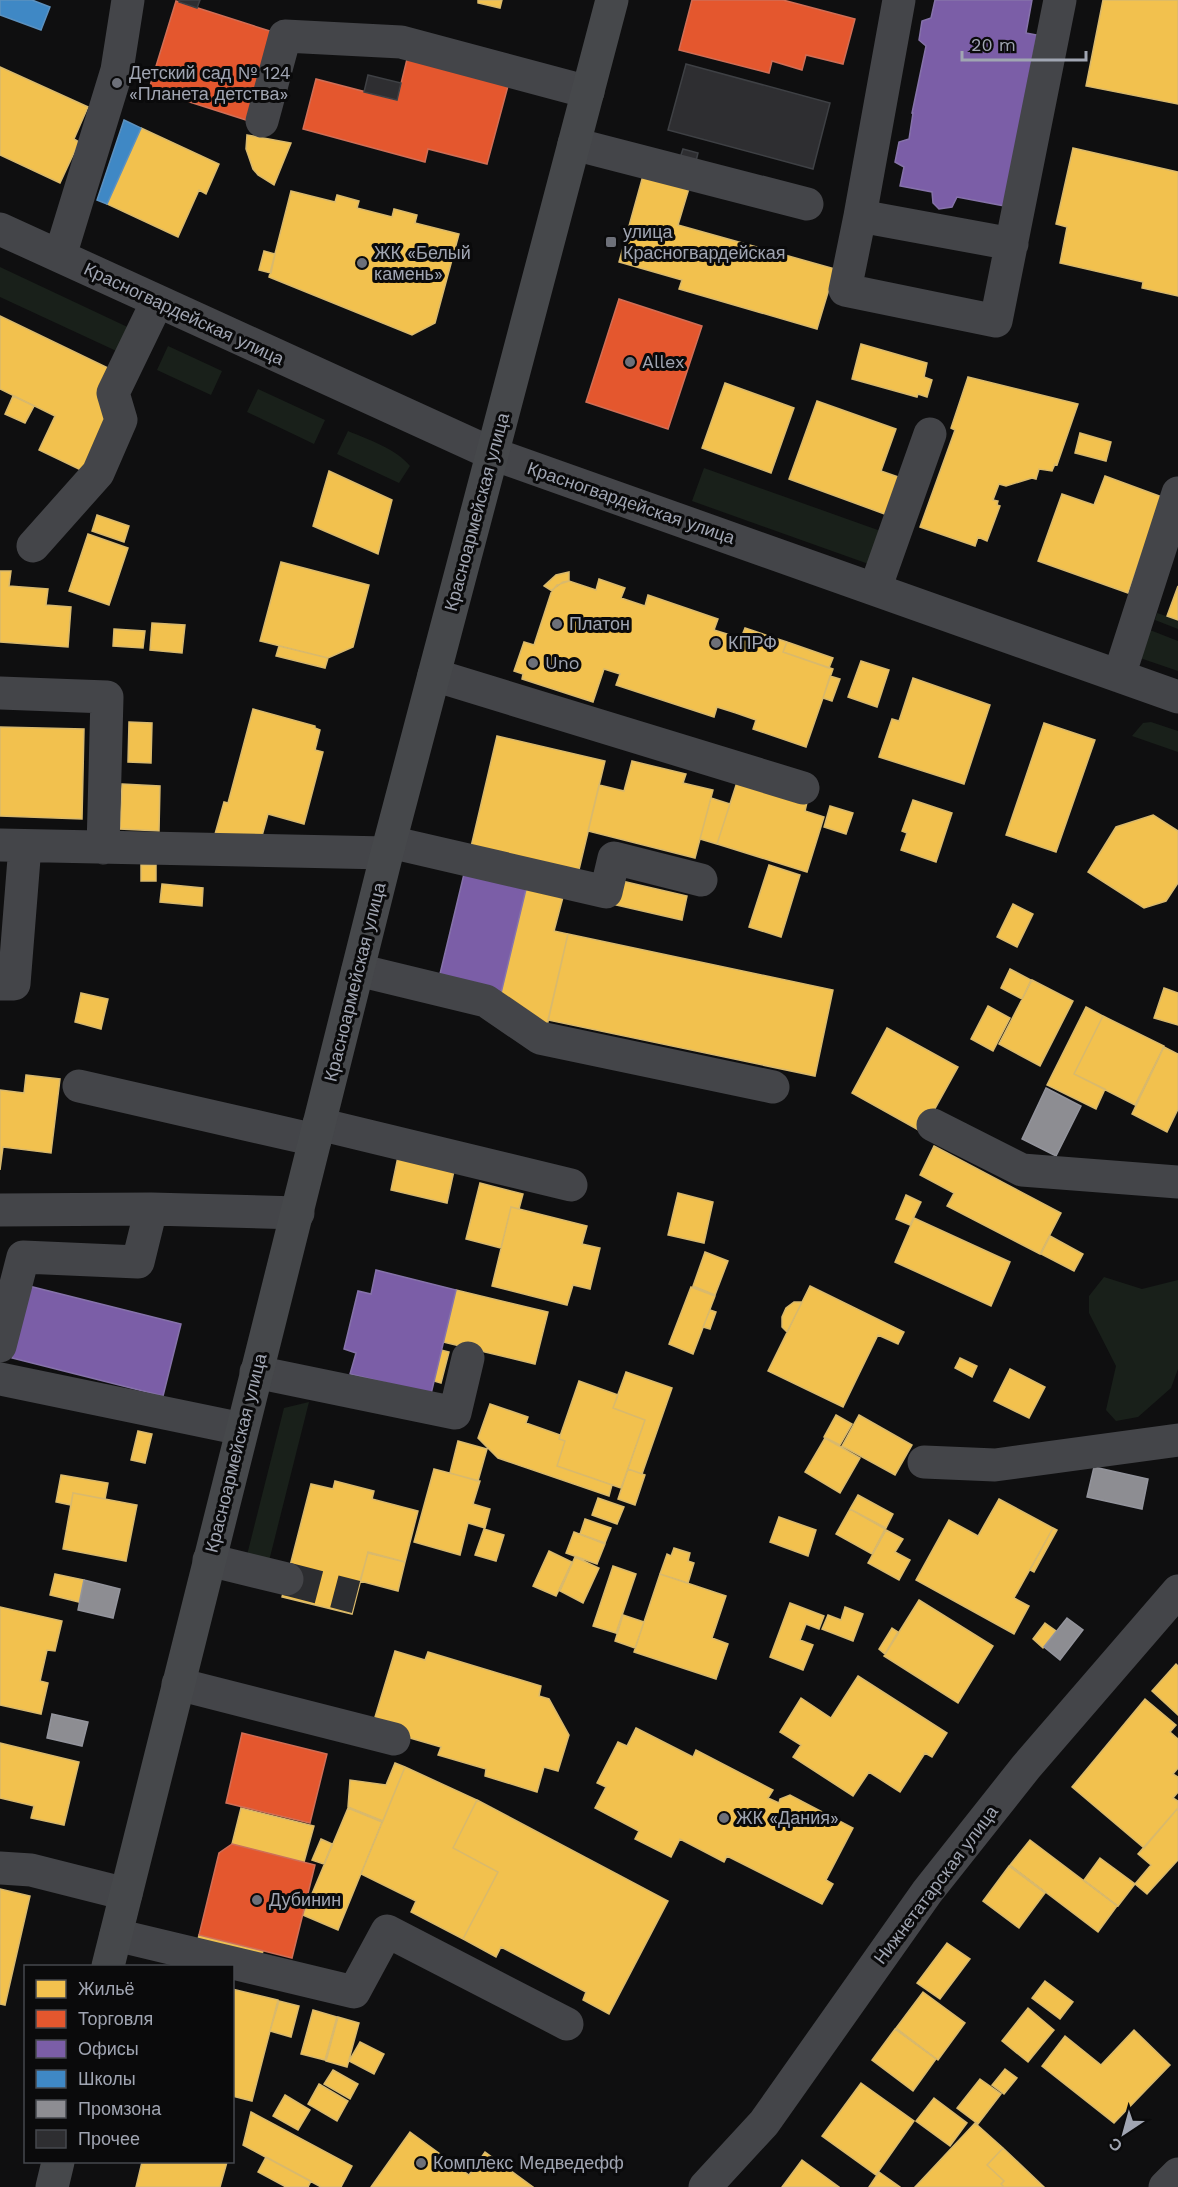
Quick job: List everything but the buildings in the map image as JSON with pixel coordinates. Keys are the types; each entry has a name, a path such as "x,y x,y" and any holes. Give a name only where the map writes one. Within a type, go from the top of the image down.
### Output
{"main road":[{"name":"Красноармейская улица","path":"108,1965 388,848 612,0"},
{"path":"52,2187 58,2163"}],"street":[{"path":"60,256 117,70 128,0"},
{"path":"899,0 845,290 996,321 1060,0"},
{"path":"262,121 285,36 401,42 588,92"},
{"path":"574,144 807,204"},
{"path":"860,216 1012,244"},
{"name":"Красногвардейская улица","path":"0,229 493,454 1178,697"},
{"path":"33,546 98,473 121,420 113,393 157,302"},
{"path":"875,589 930,434"},
{"path":"1119,676 1178,493"},
{"path":"434,675 803,788"},
{"path":"0,693 107,697 103,848"},
{"path":"0,984 14,984 13,845 103,848 388,848 606,892 615,858 700,880"},
{"path":"358,970 486,1001 540,1038 773,1087"},
{"path":"79,1086 317,1132 571,1185"},
{"path":"933,1125 1022,1170 1178,1182"},
{"path":"0,1210 152,1209 298,1213"},
{"path":"0,1346 23,1257 138,1262 152,1209"},
{"path":"256,1372 454,1413 468,1358"},
{"path":"0,1379 242,1429"},
{"path":"924,1462 995,1465 1178,1440"},
{"path":"209,1560 287,1579"},
{"name":"Нижнетатарская улица","path":"705,2187 764,2123 927,1892 1026,1767 1178,1591"},
{"path":"178,1684 394,1739"},
{"path":"0,1868 31,1870 126,1894"},
{"path":"116,1935 354,1992 387,1931 567,2024"},
{"path":"1165,2187 1178,2174"}],"shaded area":[{"path":"0,267 136,331 125,355 0,297"},
{"path":"168,346 222,371 211,395 157,370"},
{"path":"258,389 325,420 314,444 247,412"},
{"path":"348,431 397,454 410,466 399,483 337,454"},
{"path":"704,468 889,534 877,567 692,501"},
{"path":"1157,613 1178,620 1178,629 1155,620"},
{"path":"1150,630 1178,641 1178,671 1140,658"},
{"path":"1151,722 1178,731 1178,752 1132,736 1143,723"},
{"path":"1104,1277 1142,1289 1178,1280 1178,1369 1171,1388 1138,1417 1116,1421 1106,1410 1116,1366 1089,1313 1089,1296"},
{"path":"309,1402 267,1569 245,1563 284,1408"}],"tunnel":[{"path":"287,1579 356,1597"}],"place":[{"name":"Детский сад № 124 «Планета детства»","path":"117,83"},
{"name":"улица Красногвардейская","path":"611,242"},
{"name":"ЖК «Белый камень»","path":"362,263"},
{"name":"Allex","path":"630,362"},
{"name":"Платон","path":"557,624"},
{"name":"КПРФ","path":"716,643"},
{"name":"Uno","path":"533,663"},
{"name":"ЖК «Дания»","path":"724,1818"},
{"name":"Дубинин","path":"257,1900"},
{"name":"Комплекс Медведефф","path":"421,2163"}]}
